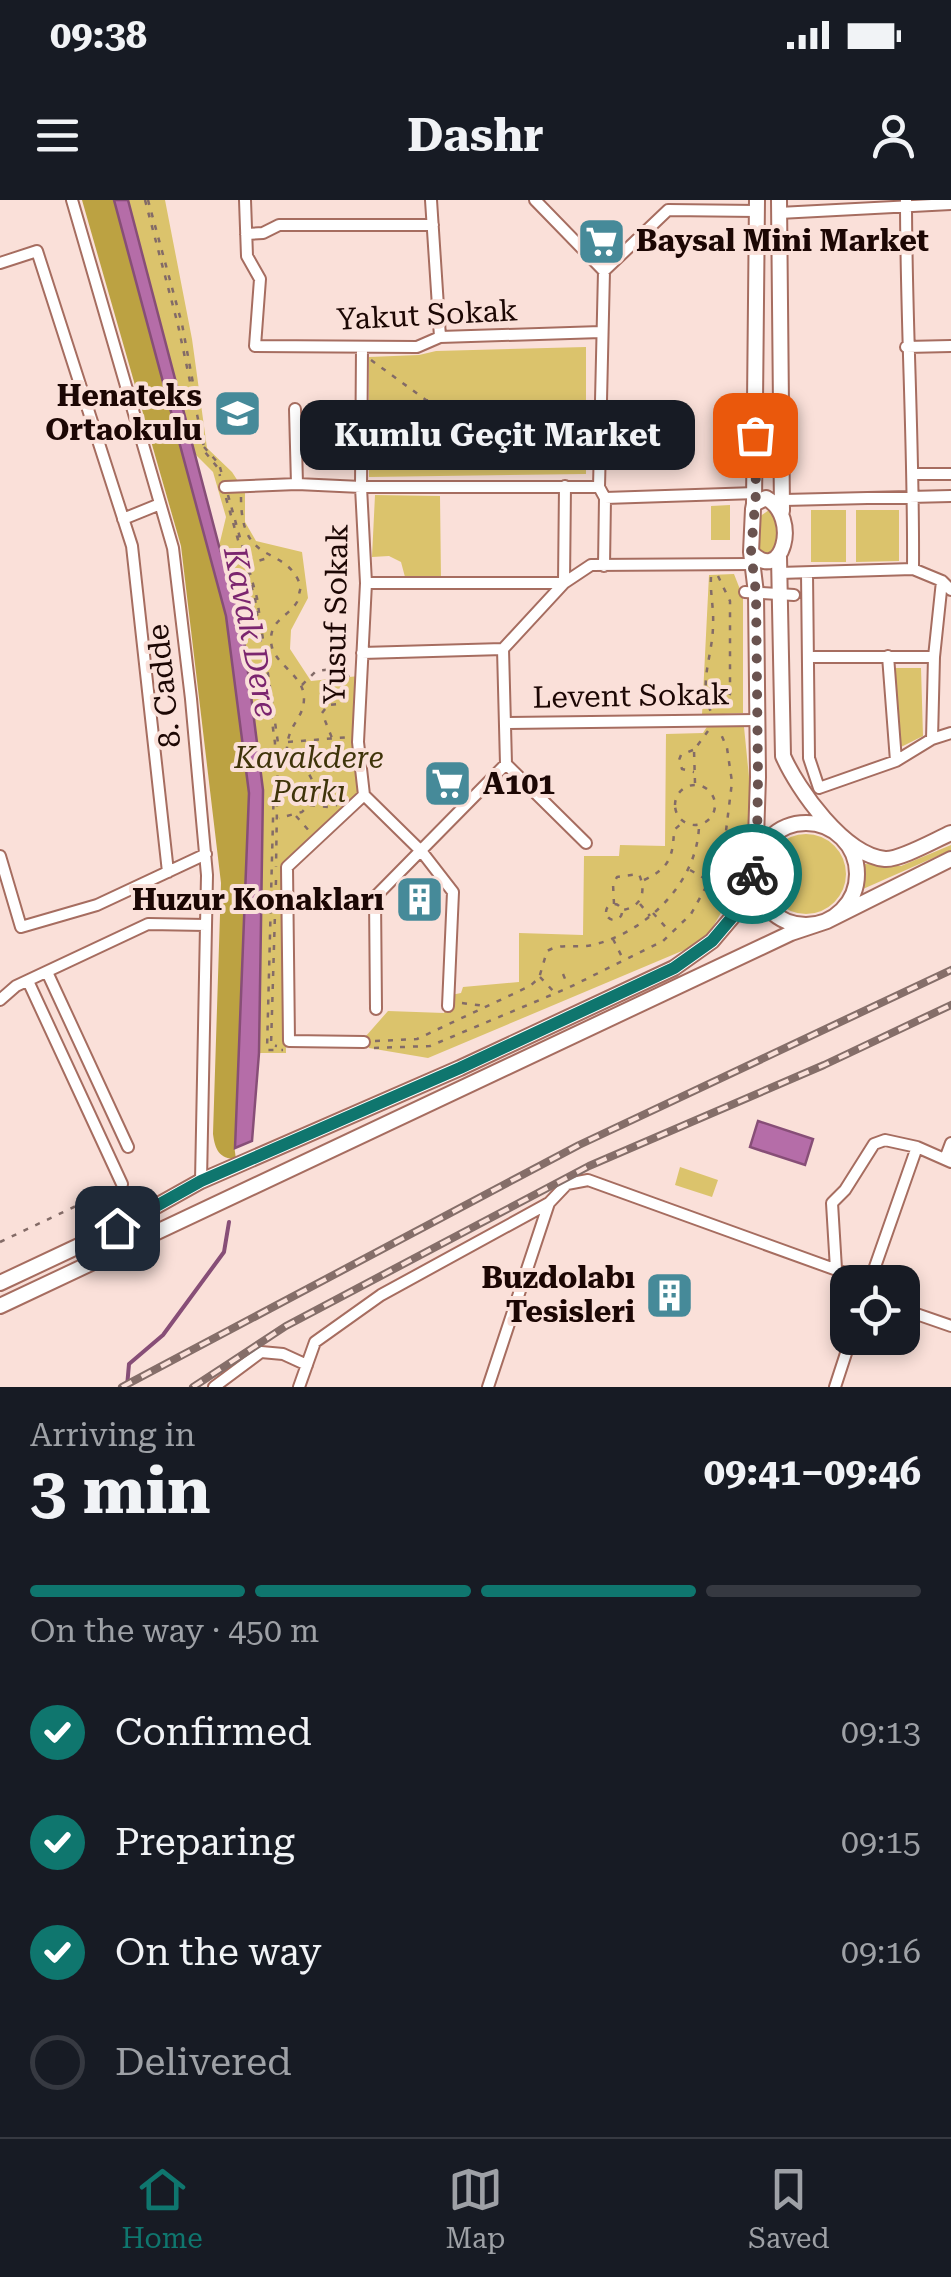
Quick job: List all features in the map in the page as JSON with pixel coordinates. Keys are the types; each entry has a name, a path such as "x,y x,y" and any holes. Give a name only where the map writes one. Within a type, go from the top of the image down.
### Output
{"main road":[{"path":"757,206 751,558 757,720 756,886 776,915 792,923 810,925 827,921 850,901 856,886 855,856 793,780 782,756 787,594 779,565 783,552 783,506 779,207"},
{"path":"755,498 766,498 783,506"},
{"path":"751,558 779,565"},
{"path":"0,1283 117,1228 195,1184 460,1068 674,968 712,941 734,915 760,852 784,827 801,822 818,824 865,854 889,860 951,833"},
{"path":"0,1306 951,860"},
{"path":"218,1174 227,1188 226,1199"},
{"path":"195,1184 191,1198 200,1212"}],"street":[{"name":"8. Cadde","path":"72,200 176,567 206,854 195,1184"},
{"path":"245,200 246,234 263,233 279,226 433,225"},
{"path":"431,200 440,336"},
{"path":"535,200 604,271"},
{"path":"906,202 913,568"},
{"path":"779,207 951,204"},
{"path":"604,566 604,271 668,205 757,206"},
{"name":"Yakut Sokak","path":"246,234 247,256 260,279 256,346 365,352 418,347 440,336 601,332"},
{"path":"0,262 37,251 132,546 168,872"},
{"path":"906,347 951,346"},
{"name":"Yusuf Sokak","path":"364,795 354,737 366,583 361,487 365,352"},
{"path":"295,410 297,484"},
{"path":"913,474 951,474"},
{"path":"225,487 565,486 602,493 755,498"},
{"path":"564,583 565,486"},
{"path":"783,506 951,496"},
{"path":"123,519 160,504"},
{"path":"376,1009 375,897 506,764 503,649 564,583 592,565 716,566 751,558"},
{"path":"779,565 807,573 913,568 942,581 951,590"},
{"path":"807,573 809,758 820,788 896,760 951,733"},
{"path":"932,739 934,657 942,581"},
{"path":"366,583 564,583"},
{"path":"751,592 787,594"},
{"path":"362,654 503,649"},
{"path":"888,656 896,760"},
{"path":"808,658 934,657"},
{"name":"Levent Sokak","path":"506,723 757,720"},
{"path":"506,764 586,844"},
{"path":"368,1048 289,1041 287,867 364,795 422,852 453,892 448,1006"},
{"path":"0,856 20,927 98,904 206,854"},
{"path":"0,1000 28,981 148,924 206,925"},
{"path":"48,972 128,1146"},
{"path":"28,981 122,1184"},
{"path":"836,1265 832,1203 845,1190 874,1144 885,1140 948,1160 951,1143"},
{"path":"876,1265 917,1148"},
{"path":"299,1387 315,1342 380,1294 549,1203 567,1184 588,1180 830,1267"},
{"path":"488,1387 549,1203"},
{"path":"920,1315 951,1326"},
{"path":"214,1387 261,1352 284,1354 307,1365"},
{"path":"834,1387 846,1355"}],"path":[{"path":"146,200 182,324 205,448 219,464 264,640 278,756 271,1045 290,1046"},
{"path":"146,200 205,452 218,468 254,599 275,743 268,1050 284,1050"},
{"path":"365,352 426,400 453,404 541,450 588,466"},
{"path":"241,486 242,522 249,537 270,557 290,567 300,587 296,604 273,626 270,640 273,652 302,685 305,704 286,736 287,756"},
{"path":"247,564 270,557"},
{"path":"716,566 730,601 730,694 726,709 716,718 705,699 714,621 710,581 716,566"},
{"path":"302,685 316,672 341,668 353,684"},
{"path":"332,763 332,738 322,712 354,693"},
{"path":"696,772 690,774 682,769 679,760 681,755 694,750 713,719"},
{"path":"368,1048 430,1046 568,988 663,941 691,914 716,869 732,803 726,748 713,719"},
{"path":"286,742 354,737 353,748"},
{"path":"694,750 695,785"},
{"path":"277,818 295,815 309,805 315,788 310,772 287,756 278,756"},
{"path":"310,772 341,763 356,774 356,760"},
{"path":"695,785 708,789 715,804 710,818 699,825 683,822 675,801 682,790 695,785"},
{"path":"309,805 328,807 343,800"},
{"path":"715,804 732,803"},
{"path":"295,815 318,840"},
{"path":"642,881 668,865 675,846 674,830 683,822"},
{"path":"368,1048 417,1039 530,986 540,976 542,960 557,946 580,947 613,938 651,914 678,887 689,869 698,846 699,825"},
{"path":"689,869 709,881"},
{"path":"614,904 613,884 617,877 636,872 644,892 639,903 622,910"},
{"path":"639,903 671,933"},
{"path":"614,904 606,910 611,920 621,918 622,910"},
{"path":"614,904 622,910"},
{"path":"613,938 624,960"},
{"path":"563,974 568,988"},
{"path":"540,976 555,993"},
{"path":"468,1015 465,1003 487,1006"},
{"path":"0,1242 122,1184"}],"green space":[{"name":"Kavakdere Parkı","path":"128,200 165,200 192,339 207,448 232,472 245,492 245,522 256,541 302,552 308,598 291,630 290,649 311,681 359,676 352,733 361,793 284,866 286,1053 259,1053 263,790 240,609 219,546 226,517 213,472 195,454"},
{"path":"586,347 586,474 369,477 369,357"},
{"path":"375,495 440,496 441,578 405,577 401,562 389,556 372,557"},
{"path":"730,505 730,540 711,540 711,506"},
{"path":"769,510 777,523 777,539 776,549 765,557 757,549 759,517"},
{"path":"811,510 846,510 846,562 811,562"},
{"path":"856,510 899,510 899,561 856,562"},
{"path":"734,574 743,597 743,713 702,715 709,575"},
{"path":"895,668 921,668 923,736 901,747"},
{"path":"708,725 744,727 750,787 748,861 708,935 689,948 428,1058 369,1048 366,1036 388,1011 444,1013 451,995 461,993 463,987 519,982 519,933 583,935 584,856 619,856 620,845 665,846 666,734 703,733"},
{"path":"798,834 814,834 839,852 846,874 843,889 828,907 814,914 798,914 773,896 766,882 766,866 784,841"},
{"path":"951,845 951,850 863,889 865,864 901,866"},
{"path":"680,1167 718,1180 712,1197 675,1185"}],"shaded area":[{"path":"82,200 114,200 226,616 249,793 236,1159 219,1152 213,1134 221,883 181,546"},
{"path":"114,200 128,200 219,546 240,609 263,790 259,1053 252,1141 235,1148 249,793 226,616"},
{"path":"758,1121 813,1139 805,1165 750,1147"}],"waterway":[{"path":"127,1387 129,1364 163,1335 224,1252 229,1222"}],"railway":[{"path":"122,1387 579,1145 951,970"},
{"path":"193,1387 286,1326 589,1166 824,1065 951,1005"}],"way so far":[{"path":"752,874 757,843 758,778 756,593 751,552 755,435"}],"place":[{"name":"Baysal Mini Market","path":"601,241"},
{"name":"Henateks Ortaokulu","path":"237,413"},
{"name":"Kumlu Geçit Market","path":"755,435"},
{"name":"A101","path":"448,784"},
{"name":"Huzur Konakları","path":"419,900"},
{"name":"Buzdolabı Tesisleri","path":"670,1295"}],"route":[{"path":"117,1228 201,1181 460,1068 674,968 712,941 734,915 752,874"}],"water label":[{"name":"Kavak Dere","path":"251,632"}]}
